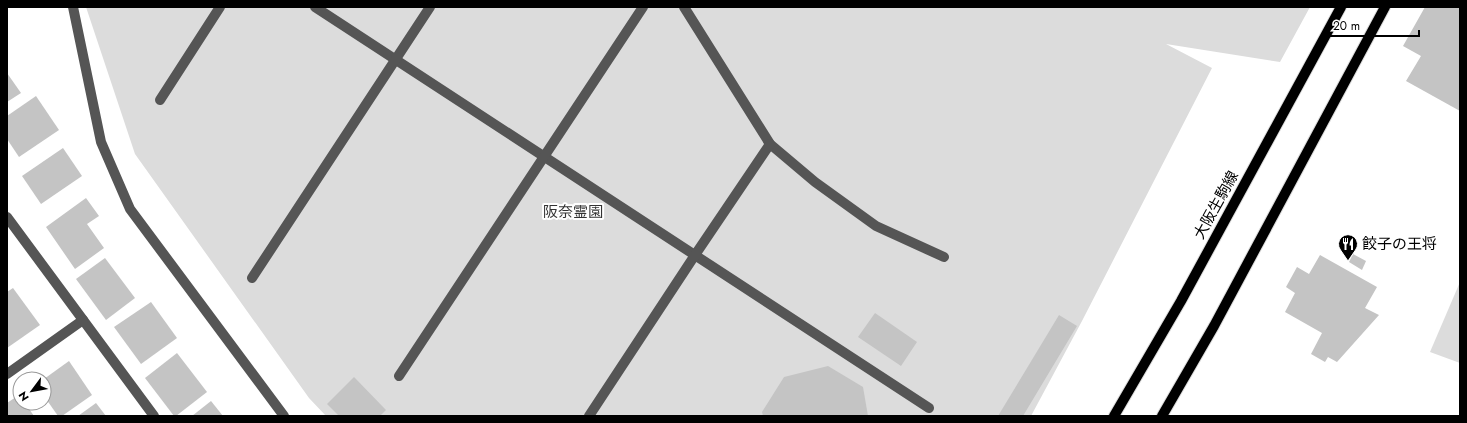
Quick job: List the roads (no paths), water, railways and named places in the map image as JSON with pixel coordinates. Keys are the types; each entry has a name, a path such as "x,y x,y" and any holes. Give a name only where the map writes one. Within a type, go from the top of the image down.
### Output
{"main road":[{"name":"大阪生駒線","path":"1114,416 1181,301 1341,7"},
{"path":"1162,416 1214,326 1385,7"}],"street":[{"path":"73,7 101,142 130,209 284,416"},
{"path":"160,100 220,7"},
{"path":"315,7 929,408"},
{"path":"252,278 430,7"},
{"path":"399,376 643,7"},
{"path":"684,7 770,144 815,182 876,226 944,257"},
{"path":"589,416 770,144"},
{"path":"7,217 154,416"},
{"path":"7,374 83,320"}],"place":[{"name":"餃子の王将","path":"1348,261"}],"park label":[{"name":"阪奈霊園","path":"573,212"}]}
